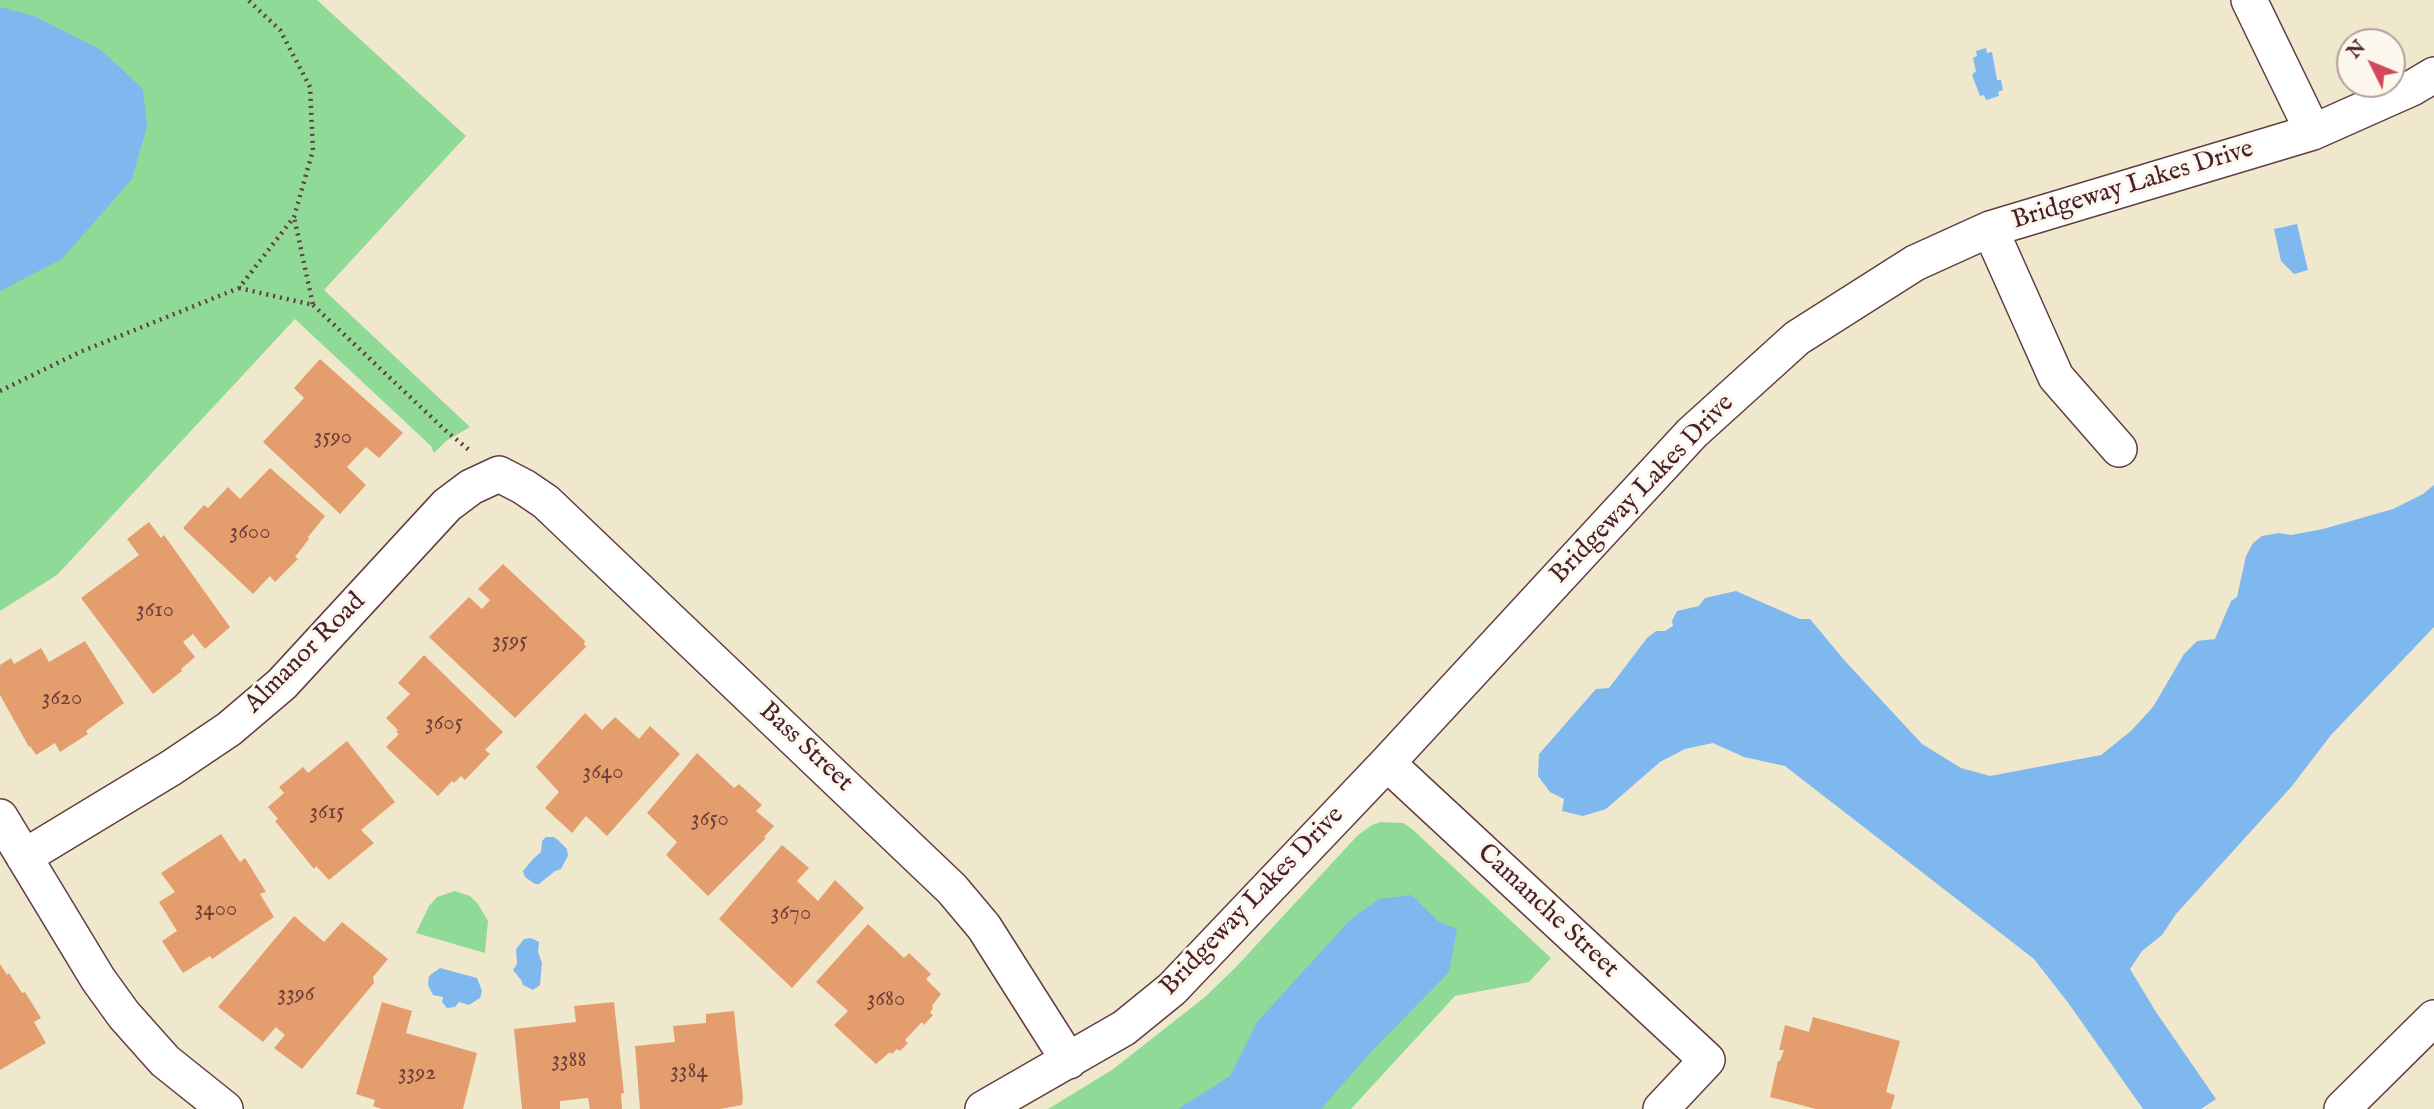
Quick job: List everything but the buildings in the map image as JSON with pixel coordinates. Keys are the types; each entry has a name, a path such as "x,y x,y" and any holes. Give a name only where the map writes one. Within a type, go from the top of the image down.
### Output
{"street":[{"path":"2249,0 2314,132"},
{"name":"Bridgeway Lakes Drive","path":"983,1109 1124,1028 1172,989 1387,763 1692,433 1797,338 1914,263 1990,229 2314,132 2412,88 2434,75"},
{"path":"1990,229 2056,377 2119,449"},
{"name":"Almanor Road","path":"24,857 171,768 229,729 282,684 447,505 471,487 499,474"},
{"name":"Bass Street","path":"499,474 546,502 952,889 984,926 1069,1061"},
{"name":"Camanche Street","path":"1387,763 1707,1060 1661,1109"},
{"path":"0,817 97,979 124,1016 165,1061 225,1109"},
{"path":"2342,1109 2429,1032"}],"path":[{"path":"0,391 80,352 239,288 294,217 313,150 310,86 280,30 248,0"},
{"path":"294,217 313,305"},
{"path":"239,288 313,305 445,430 499,474"}],"green space":[{"path":"0,0 317,0 466,136 324,290 470,427 446,441 434,453 431,446 295,319 57,575 0,611"},
{"path":"1381,822 1403,823 1411,828 1551,958 1529,982 1455,996 1351,1109 1048,1109 1112,1070 1205,997 1357,836"},
{"path":"455,891 470,896 488,921 485,953 416,933 429,906 437,897"}],"water":[{"path":"0,7 34,16 101,50 143,89 147,126 132,179 62,259 0,291"},
{"path":"1986,48 1987,53 1992,52 1997,80 2001,80 2003,90 1998,92 1999,96 1986,100 1984,95 1980,96 1972,75 1976,71 1973,58 1977,56 1976,51"},
{"path":"2297,224 2308,270 2294,274 2281,261 2274,229"},
{"path":"2434,485 2434,627 2331,735 2292,786 2176,914 2162,935 2142,951 2130,969 2216,1099 2201,1109 2143,1109 2034,959 1785,766 1744,757 1713,743 1685,749 1660,762 1606,809 1583,816 1562,811 1564,799 1550,792 1538,776 1539,754 1596,689 1609,688 1647,638 1656,631 1665,631 1673,626 1672,621 1677,611 1699,606 1705,598 1736,591 1800,619 1810,619 1922,744 1961,768 1990,776 2101,755 2131,731 2153,707 2184,654 2197,641 2215,639 2231,601 2237,597 2246,556 2253,543 2262,536 2279,533 2291,535 2323,529 2393,509 2423,494"},
{"path":"546,837 558,840 567,849 568,856 561,869 535,884 525,877 523,871 541,852 542,841"},
{"path":"1411,895 1438,921 1457,929 1449,972 1369,1054 1321,1109 1178,1109 1230,1076 1257,1022 1351,919 1379,899"},
{"path":"531,938 539,942 538,952 542,963 540,985 533,990 523,985 513,970 517,964 516,949 524,939"},
{"path":"440,968 477,978 482,991 480,998 469,1005 459,1002 455,1007 447,1008 442,1002 443,997 433,995 428,985 429,976"}]}
